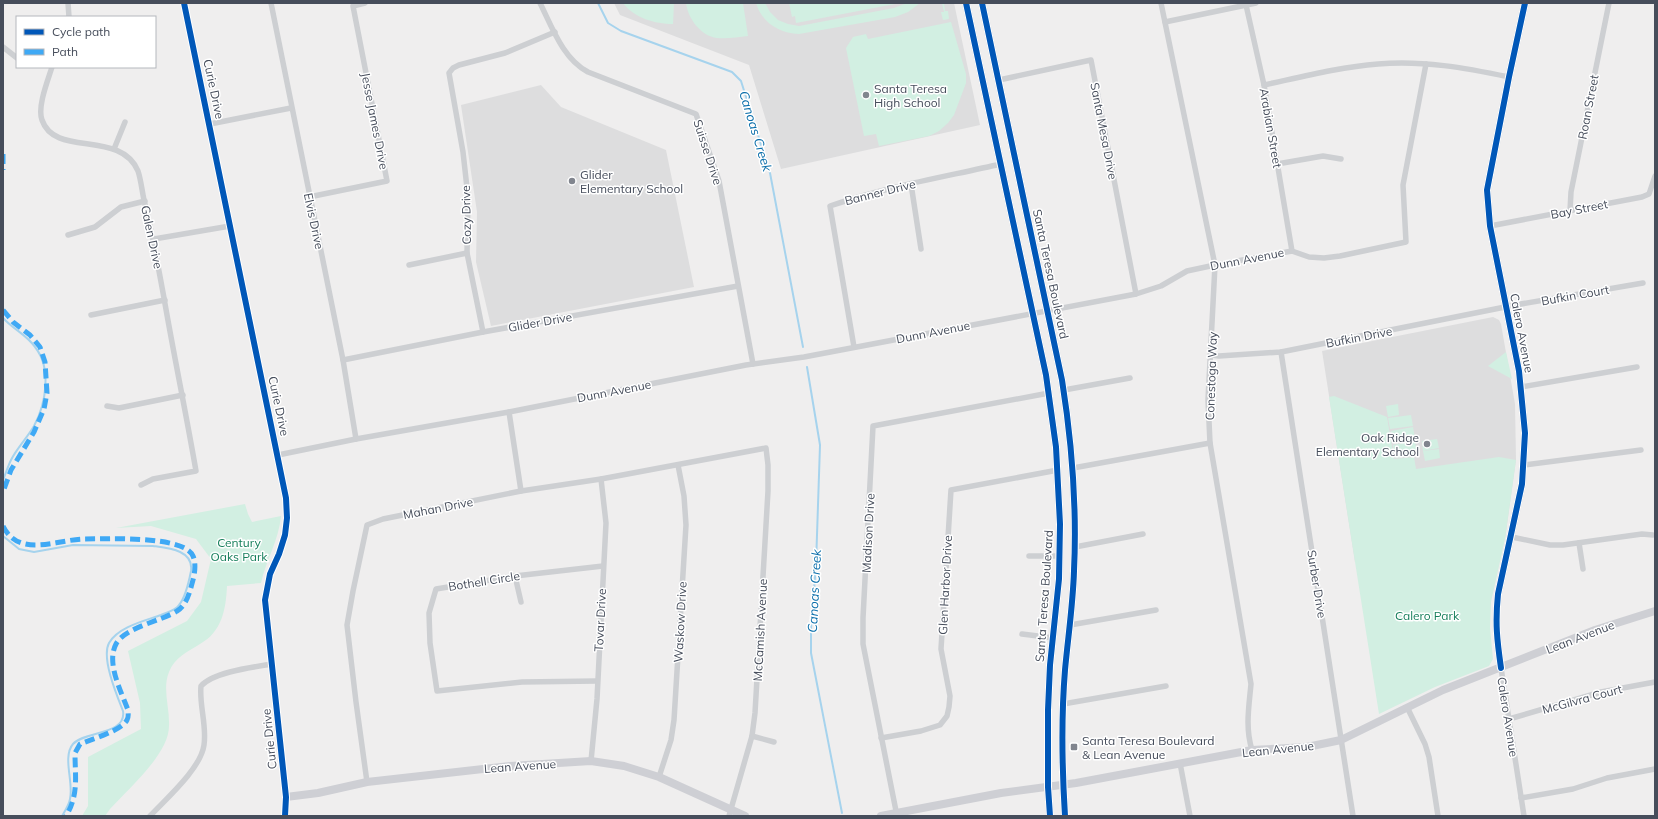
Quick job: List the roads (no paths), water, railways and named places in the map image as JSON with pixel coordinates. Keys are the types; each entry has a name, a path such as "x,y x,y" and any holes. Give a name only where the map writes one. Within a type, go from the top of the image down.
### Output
{"street":[{"path":"68,3 69,16"},
{"name":"Curie Drive","path":"184,3 286,498 288,518 279,554 270,574 265,600 286,797 285,816"},
{"name":"Elvis Drive","path":"271,3 343,360 356,439"},
{"name":"Jesse James Drive","path":"309,197 387,182 353,6 366,3"},
{"name":"Suisse Drive","path":"540,3 571,60 577,67 696,114 719,181 753,364"},
{"name":"Santa Teresa Boulevard","path":"966,3 1001,164 1054,427 1058,470 1060,556 1048,710 1048,787 1050,816"},
{"name":"Santa Teresa Boulevard","path":"982,3 1064,390 1073,468 1075,547 1063,704 1063,785 1065,816"},
{"name":"Conestoga Way","path":"1161,3 1215,265 1208,400 1210,443 1251,684 1248,722 1249,742 1252,750"},
{"path":"1165,22 1256,3"},
{"name":"Calero Avenue","path":"1524,816 1496,635 1496,611 1498,594 1512,537 1522,484 1525,427 1521,387 1490,226 1487,190 1525,3"},
{"name":"Roan Street","path":"1570,211 1571,192 1609,3"},
{"name":"Arabian Street","path":"1246,5 1264,85 1292,251"},
{"name":"Cozy Drive","path":"483,332 467,253 468,197 463,152 449,73 453,68 459,65 505,53 555,32"},
{"path":"3,47 16,57"},
{"name":"Santa Mesa Drive","path":"999,80 1091,60 1136,294"},
{"path":"1264,85 1378,64 1426,64 1509,77"},
{"name":"Dunn Avenue","path":"278,455 356,439 509,412 753,364 804,358 854,347 1136,294 1161,286 1188,271 1215,265 1292,251 1309,257 1324,258 1406,242 1403,185 1426,64"},
{"name":"Galen Drive","path":"50,68 42,104 42,120 51,133 62,140 104,146 114,149 131,160 138,172 154,239 196,471 153,479 141,485"},
{"path":"210,124 291,108"},
{"path":"114,149 125,122"},
{"path":"1277,164 1323,156 1341,159"},
{"name":"Banner Drive","path":"854,347 830,206 849,199 1001,164"},
{"name":"Bay Street","path":"1490,226 1642,197 1649,194 1655,176"},
{"path":"911,184 921,249"},
{"path":"68,235 95,227 122,207 145,201"},
{"path":"154,239 230,226"},
{"path":"409,265 467,253"},
{"name":"Bufkin Court","path":"1506,307 1643,283"},
{"name":"Glider Drive","path":"343,360 483,332 738,286"},
{"path":"91,315 164,300"},
{"name":"Bufkin Drive","path":"1211,355 1219,356 1280,352 1506,307"},
{"name":"Surber Drive","path":"1280,352 1353,816"},
{"path":"1521,387 1637,367"},
{"path":"1064,390 1130,378"},
{"name":"Madison Drive","path":"897,814 863,644 873,426 1048,393"},
{"path":"107,406 119,408 183,395"},
{"path":"509,412 521,491"},
{"path":"1073,468 1210,443"},
{"name":"Mahan Drive","path":"367,782 347,625 367,525 383,519 521,491 602,479 766,448"},
{"name":"McCamish Avenue","path":"730,813 752,736 768,491 768,465 766,448"},
{"path":"1524,465 1641,450"},
{"name":"Waskow Drive","path":"659,777 671,740 675,705 686,524 684,496 678,465"},
{"name":"Glen Harbor Drive","path":"881,738 921,731 940,725 947,716 950,696 941,649 951,490 1058,470"},
{"name":"Tovar Drive","path":"590,761 597,699 606,523 602,479"},
{"path":"1075,547 1143,534"},
{"path":"1512,537 1550,545 1578,543 1642,534 1653,535"},
{"path":"1578,543 1583,569"},
{"path":"1029,556 1060,556"},
{"name":"Bothell Circle","path":"597,681 522,682 437,691 430,643 429,613 436,589 515,576 603,566"},
{"path":"515,576 520,602"},
{"path":"1070,625 1156,610"},
{"name":"Lean Avenue","path":"881,816 1001,793 1063,785 1252,750 1302,748 1341,740 1443,690 1595,630 1655,611"},
{"path":"1022,634 1054,638"},
{"path":"150,816 194,769 200,756 204,745 201,686 206,680 245,669 272,664"},
{"name":"McGilvra Court","path":"1509,718 1601,692 1655,682"},
{"path":"1063,704 1166,686"},
{"path":"1407,707 1427,751 1438,816"},
{"path":"752,736 774,742"},
{"name":"Lean Avenue","path":"286,797 318,793 367,782 510,766 590,761 624,766 659,777 730,813 745,816"},
{"path":"1180,764 1190,816"},
{"path":"1521,798 1573,789 1607,778 1655,769"}],"waterway":[{"name":"Canoas Creek","path":"598,3 608,23 621,31 732,72 741,81 770,173 803,347"},
{"path":"3,318 28,339 35,347 44,365 45,375 42,407 34,426 13,456 3,480"},
{"name":"Canoas Creek","path":"807,367 820,445 811,653 842,813"},
{"path":"3,536 19,549 34,552 73,545 153,546 179,551 184,554 191,564 191,571 184,598 175,609 139,622 125,629 113,637 109,643 107,650 108,667 123,711 122,719 112,729 78,740 73,744 68,756 71,793 68,806 62,816"}],"place":[{"name":"Santa Teresa High School","path":"866,95"},
{"name":"Glider Elementary School","path":"572,181"},
{"name":"Oak Ridge Elementary School","path":"1427,444"},
{"name":"Santa Teresa Boulevard & Lean Avenue","path":"1074,747"}],"park label":[{"name":"Century Oaks Park","path":"239,549"},
{"name":"Calero Park","path":"1427,615"}]}
